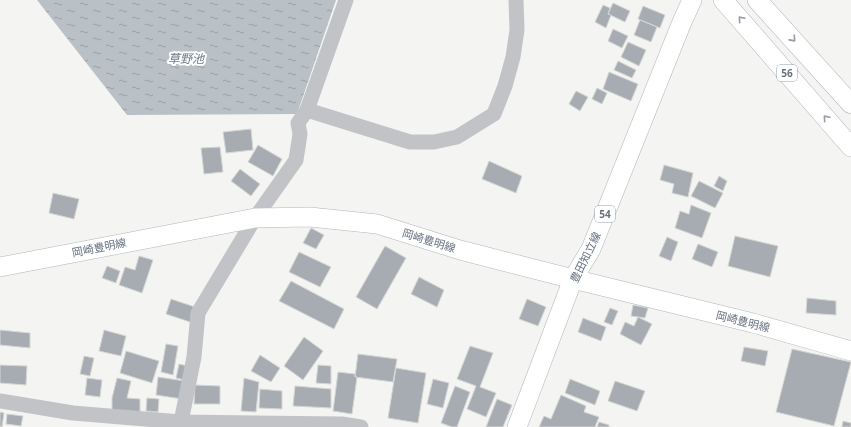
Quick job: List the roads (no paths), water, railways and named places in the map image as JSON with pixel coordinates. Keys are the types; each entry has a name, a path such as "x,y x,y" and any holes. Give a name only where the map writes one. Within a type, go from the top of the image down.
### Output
{"main road":[{"name":"豊田知立線","path":"517,427 574,279 591,249 692,0"},
{"name":"56","path":"723,0 851,147"},
{"name":"56","path":"757,0 851,104"},
{"name":"岡崎豊明線","path":"0,267 255,218 310,217 377,224 460,250 753,323 851,351"}],"street":[{"path":"180,424 194,357 198,313 255,218 296,160 300,134 298,123 307,110 346,0"},
{"path":"307,110 410,142 434,142 457,137 494,114 505,86 513,57 516,30 516,0"},
{"path":"0,400 73,413 180,424 342,424 362,427"}],"water":[{"name":"草野池","path":"37,0 336,0 297,114 127,115"}]}
